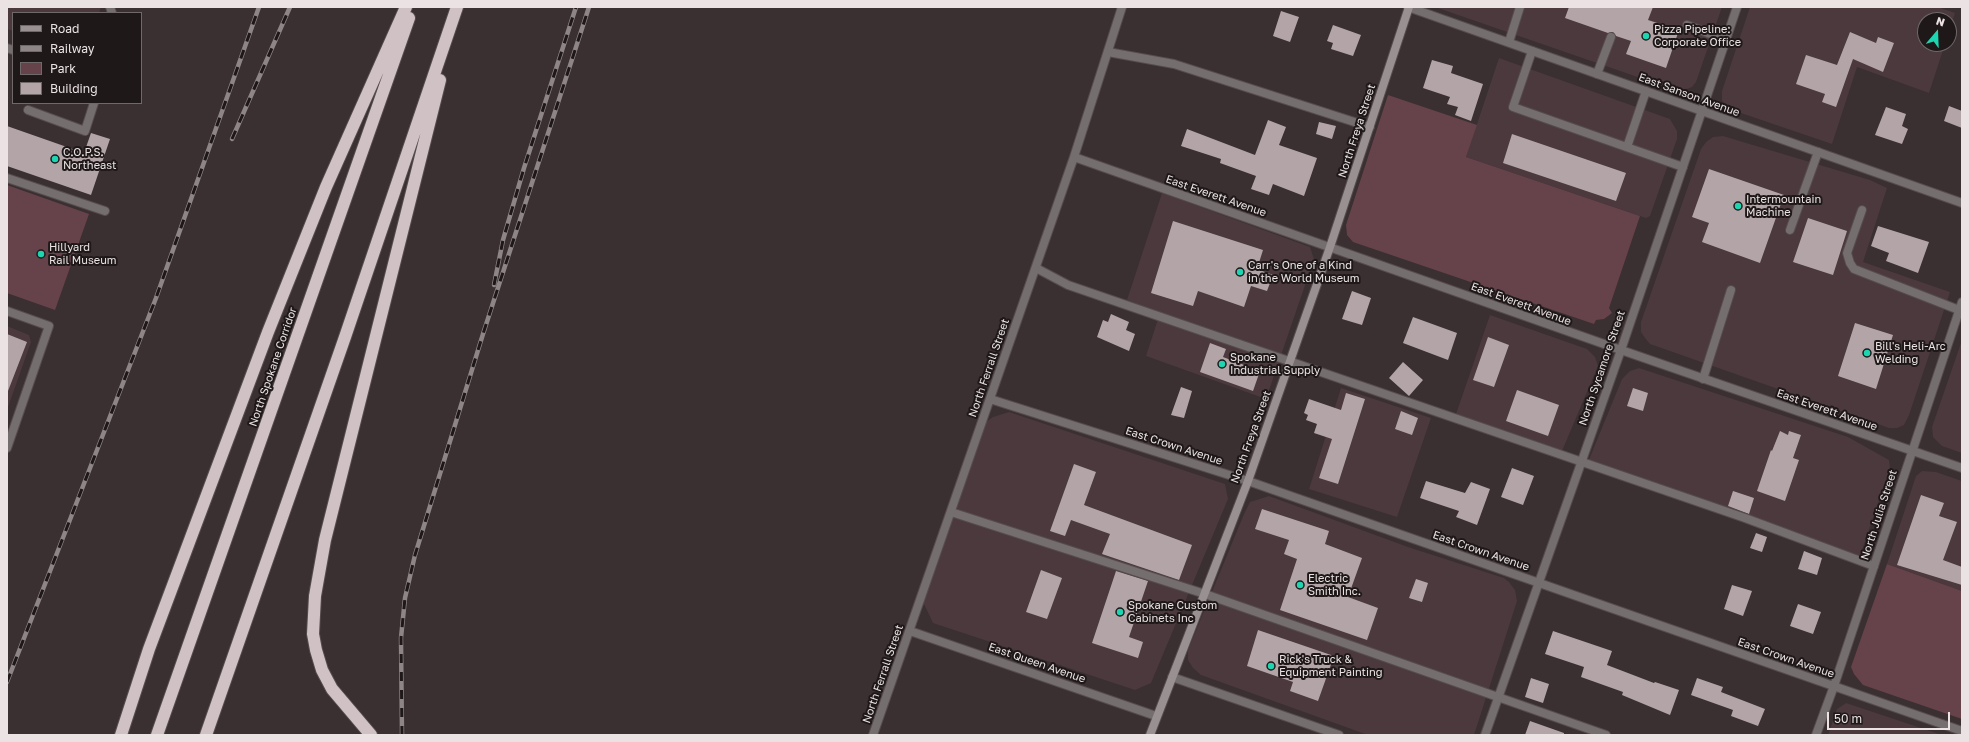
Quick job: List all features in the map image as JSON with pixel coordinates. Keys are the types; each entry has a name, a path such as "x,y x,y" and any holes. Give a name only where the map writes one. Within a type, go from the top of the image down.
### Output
{"highway":[{"path":"121,735 149,649 265,339 326,187 406,7"},
{"name":"North Spokane Corridor","path":"157,735 413,7"},
{"path":"371,735 332,689 322,670 316,650 313,617 318,577 338,486 458,7"},
{"path":"206,735 458,7"}],"street":[{"name":"North Ferrall Street","path":"873,735 1074,157 1122,7"},
{"name":"East Sanson Avenue","path":"1409,7 1962,203"},
{"name":"North Freya Street","path":"1150,735 1156,716 1248,481 1330,248 1409,7"},
{"path":"1509,42 1520,7"},
{"name":"North Sycamore Street","path":"1485,735 1537,583 1621,350 1737,7"},
{"path":"1687,25 1726,40"},
{"path":"1597,74 1611,37"},
{"path":"1532,51 1513,107 1683,167"},
{"path":"1108,52 1174,64 1370,127"},
{"path":"1627,147 1646,91"},
{"path":"28,110 85,131 94,104"},
{"path":"1790,230 1818,152"},
{"name":"East Everett Avenue","path":"1074,157 1703,379 1962,468"},
{"path":"7,178 105,211"},
{"path":"1862,210 1847,253 1850,263 1854,269 1961,306"},
{"path":"1036,268 1068,285 1744,518 1874,566"},
{"path":"1703,379 1731,290"},
{"name":"North Julia Street","path":"1816,735 1834,686 1961,306"},
{"path":"7,311 49,326 8,442"},
{"name":"East Crown Avenue","path":"990,399 1248,481 1962,731"},
{"path":"951,512 1205,594 1606,735"},
{"name":"East Queen Avenue","path":"910,631 1156,716"},
{"path":"1172,677 1339,735"}],"shaded area":[{"path":"7,7 101,7 99,12 12,12 12,31 7,29"},
{"path":"1435,7 1722,7 1696,82 1692,87 1684,90 1675,90"},
{"path":"1750,7 1938,7 1952,12 1917,12 1917,52 1942,52 1929,93 1857,67 1832,144 1732,110 1722,101 1722,91"},
{"path":"1499,58 1670,119 1677,131 1677,139 1650,216 1646,218 1466,157"},
{"path":"1723,136 1870,180 1887,188 1863,262 1950,292 1909,415 1904,425 1897,428 1889,428 1650,344 1641,332 1641,322 1701,149 1706,142 1713,137"},
{"path":"1162,193 1310,247 1314,259 1266,399 1146,356 1160,313 1127,300"},
{"path":"1490,315 1587,349 1595,357 1598,366 1562,451 1456,414"},
{"path":"7,326 29,335 31,342 7,410"},
{"path":"1962,340 1962,453 1942,446 1933,437 1932,427"},
{"path":"1639,368 1848,437 1889,460 1890,468 1860,556 1588,462 1622,379 1630,371"},
{"path":"1341,388 1431,418 1397,517 1309,489"},
{"path":"1009,412 1225,484 1228,499 1151,683 1135,690 933,623 923,602 983,424 993,417"},
{"path":"1922,471 1936,472 1962,481 1962,591 1887,564 1916,476"},
{"path":"1269,496 1408,547 1504,578 1509,582 1515,590 1517,601 1474,735 1368,735 1201,675 1193,668 1188,660 1188,650 1244,514 1250,502"},
{"path":"1846,703 1942,735 1828,735 1837,709"}],"green space":[{"path":"1388,95 1477,125 1466,157 1640,216 1609,308 1612,313 1604,319 1596,320 1594,324 1353,242 1347,235 1346,225"},
{"name":"Hillyard Rail Museum","path":"7,185 89,214 55,310 7,293"},
{"path":"1887,564 1962,591 1962,719 1863,685 1854,674 1851,667"}],"building":[{"name":"Pizza Pipeline: Corporate Office","path":"1569,7 1653,7 1648,20 1679,30 1666,68 1626,54 1631,41 1616,36 1613,32 1608,33 1565,18"},
{"path":"1281,11 1299,17 1290,42 1273,36"},
{"path":"1333,25 1361,35 1353,56 1331,49 1333,43 1327,41"},
{"path":"1850,32 1876,43 1878,37 1894,43 1883,72 1853,59 1836,107 1822,102 1825,94 1796,84 1806,55 1837,65"},
{"path":"1432,60 1453,66 1451,73 1483,84 1471,121 1455,115 1458,107 1447,104 1450,97 1423,88"},
{"path":"1949,106 1962,111 1962,128 1944,121"},
{"path":"1886,107 1906,114 1902,126 1908,129 1902,144 1875,135"},
{"path":"1268,120 1286,127 1279,145 1317,158 1304,196 1273,184 1269,195 1251,189 1256,176 1220,163 1221,159 1181,146 1187,129 1255,155"},
{"path":"1319,122 1336,126 1332,139 1316,134"},
{"name":"C.O.P.S. Northeast","path":"7,126 84,153 91,133 110,139 91,195 7,166"},
{"path":"1512,134 1626,173 1616,201 1503,163"},
{"name":"Intermountain Machine","path":"1709,169 1784,195 1760,263 1702,242 1709,223 1692,217"},
{"path":"1808,218 1847,231 1833,275 1793,262"},
{"path":"1173,221 1263,250 1257,269 1273,275 1267,291 1251,286 1244,307 1198,291 1193,306 1151,293"},
{"path":"1878,226 1929,242 1918,273 1886,261 1889,253 1871,246"},
{"path":"1352,291 1371,298 1362,325 1342,319"},
{"path":"1111,314 1129,322 1126,330 1135,334 1129,351 1097,337 1103,320 1108,322"},
{"path":"1413,317 1457,333 1448,360 1403,343"},
{"name":"Bill's Heli-Arc Welding","path":"1855,323 1893,335 1876,389 1838,376"},
{"path":"7,334 27,342 8,391 7,391"},
{"path":"1488,337 1509,345 1494,387 1473,380"},
{"name":"Spokane Industrial Supply","path":"1210,343 1226,349 1223,357 1260,371 1253,391 1200,372"},
{"path":"1403,362 1423,380 1409,396 1389,378"},
{"path":"1181,387 1192,391 1184,418 1171,415"},
{"path":"1633,388 1648,393 1643,411 1627,406"},
{"path":"1517,390 1559,405 1548,436 1506,421"},
{"path":"1346,393 1365,399 1338,484 1319,478 1332,439 1314,433 1317,424 1306,420 1308,415 1304,413 1309,399 1341,410"},
{"path":"1401,411 1418,418 1412,435 1395,429"},
{"path":"1780,431 1788,435 1789,431 1801,435 1793,458 1799,460 1785,501 1757,491 1771,450 1772,451"},
{"path":"1074,464 1096,472 1084,505 1192,545 1179,580 1102,554 1110,534 1071,520 1065,536 1050,531"},
{"path":"1512,468 1534,476 1523,505 1501,497"},
{"path":"1426,481 1465,493 1471,482 1490,489 1477,525 1456,517 1459,511 1420,498"},
{"path":"1733,491 1754,498 1749,514 1728,506"},
{"path":"1921,495 1944,503 1939,516 1957,522 1943,560 1962,567 1962,585 1897,565"},
{"path":"1262,509 1329,531 1325,544 1362,558 1348,597 1378,608 1367,640 1280,610 1297,559 1284,554 1289,540 1255,529"},
{"path":"1756,533 1767,537 1762,552 1750,548"},
{"path":"1804,551 1822,558 1817,575 1798,569"},
{"path":"1041,570 1062,578 1047,619 1026,612"},
{"name":"Spokane Custom Cabinets Inc","path":"1116,571 1148,581 1129,637 1143,642 1138,658 1092,643"},
{"path":"1416,579 1428,583 1422,602 1409,598"},
{"path":"1732,585 1752,591 1743,616 1724,609"},
{"path":"1798,604 1821,612 1813,634 1790,626"},
{"path":"1258,630 1334,656 1318,701 1290,691 1293,682 1247,666"},
{"path":"1553,631 1612,651 1607,665 1654,683 1655,682 1679,690 1670,715 1622,695 1623,692 1581,677 1584,667 1545,654"},
{"path":"1531,678 1549,684 1543,703 1525,697"},
{"path":"1697,678 1723,687 1721,692 1765,709 1758,726 1731,716 1733,710 1691,695"},
{"path":"1530,721 1564,733 1564,735 1525,735"}],"railway":[{"path":"7,682 156,298 259,7"},
{"path":"232,139 290,7"},
{"path":"494,285 503,240 524,168 576,7"},
{"path":"402,735 401,638 405,598 415,555 483,334 589,7"}],"place":[{"name":"Pizza Pipeline: Corporate Office","path":"1646,36"},
{"name":"C.O.P.S. Northeast","path":"55,159"},
{"name":"Intermountain Machine","path":"1738,206"},
{"name":"Hillyard Rail Museum","path":"41,254"},
{"name":"Carr's One of a Kind in the World Museum","path":"1240,272"},
{"name":"Bill's Heli-Arc Welding","path":"1867,353"},
{"name":"Spokane Industrial Supply","path":"1222,364"},
{"name":"Electric Smith Inc.","path":"1300,585"},
{"name":"Spokane Custom Cabinets Inc","path":"1120,612"},
{"name":"Rick's Truck & Equipment Painting","path":"1271,666"}]}
